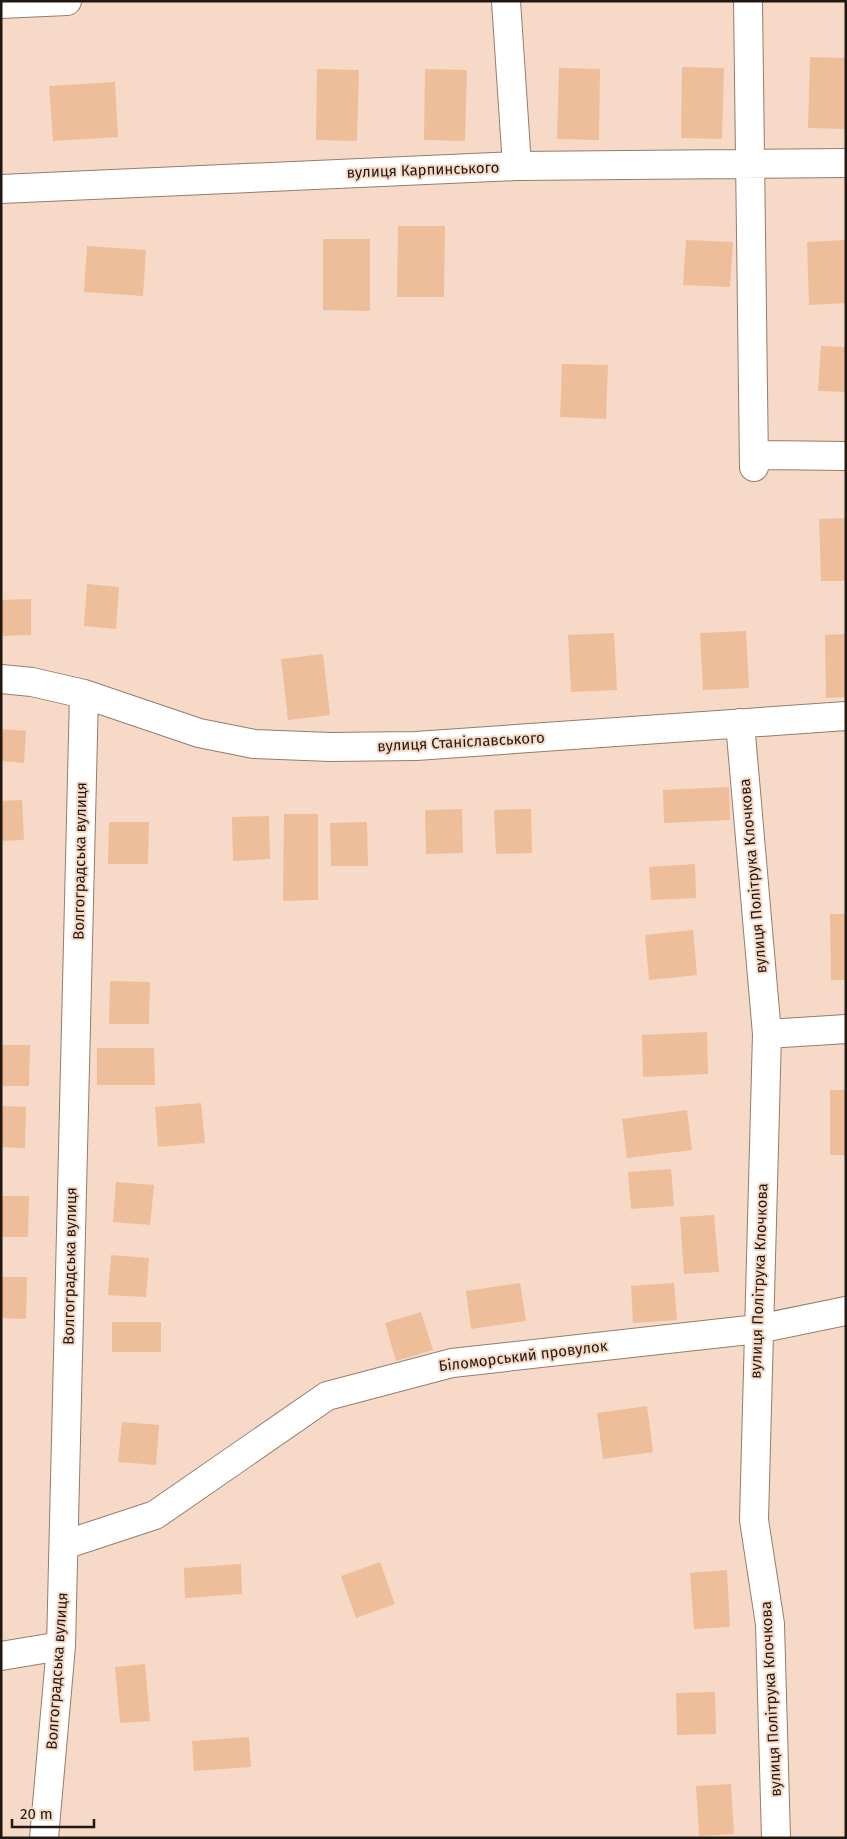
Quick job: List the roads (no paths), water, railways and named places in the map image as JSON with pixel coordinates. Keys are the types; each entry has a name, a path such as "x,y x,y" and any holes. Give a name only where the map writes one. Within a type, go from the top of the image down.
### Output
{"street":[{"path":"1,4 67,1"},
{"path":"506,1 517,166"},
{"path":"748,1 754,461 846,456"},
{"name":"вулиця Карпинського","path":"1,189 517,166 846,163"},
{"name":"вулиця Станіславського","path":"1,679 32,682 84,694 199,733 254,744 330,748 416,746 846,716"},
{"name":"Волгоградська вулиця","path":"44,1838 61,1646 84,694"},
{"name":"вулиця Політрука Клочкова","path":"740,723 767,1034 754,1520 770,1624 776,1838"},
{"path":"767,1034 846,1029"},
{"name":"Біломорський провулок","path":"64,1545 155,1515 327,1396 452,1363 758,1328 846,1311"},
{"path":"1,1656 61,1646"}]}
